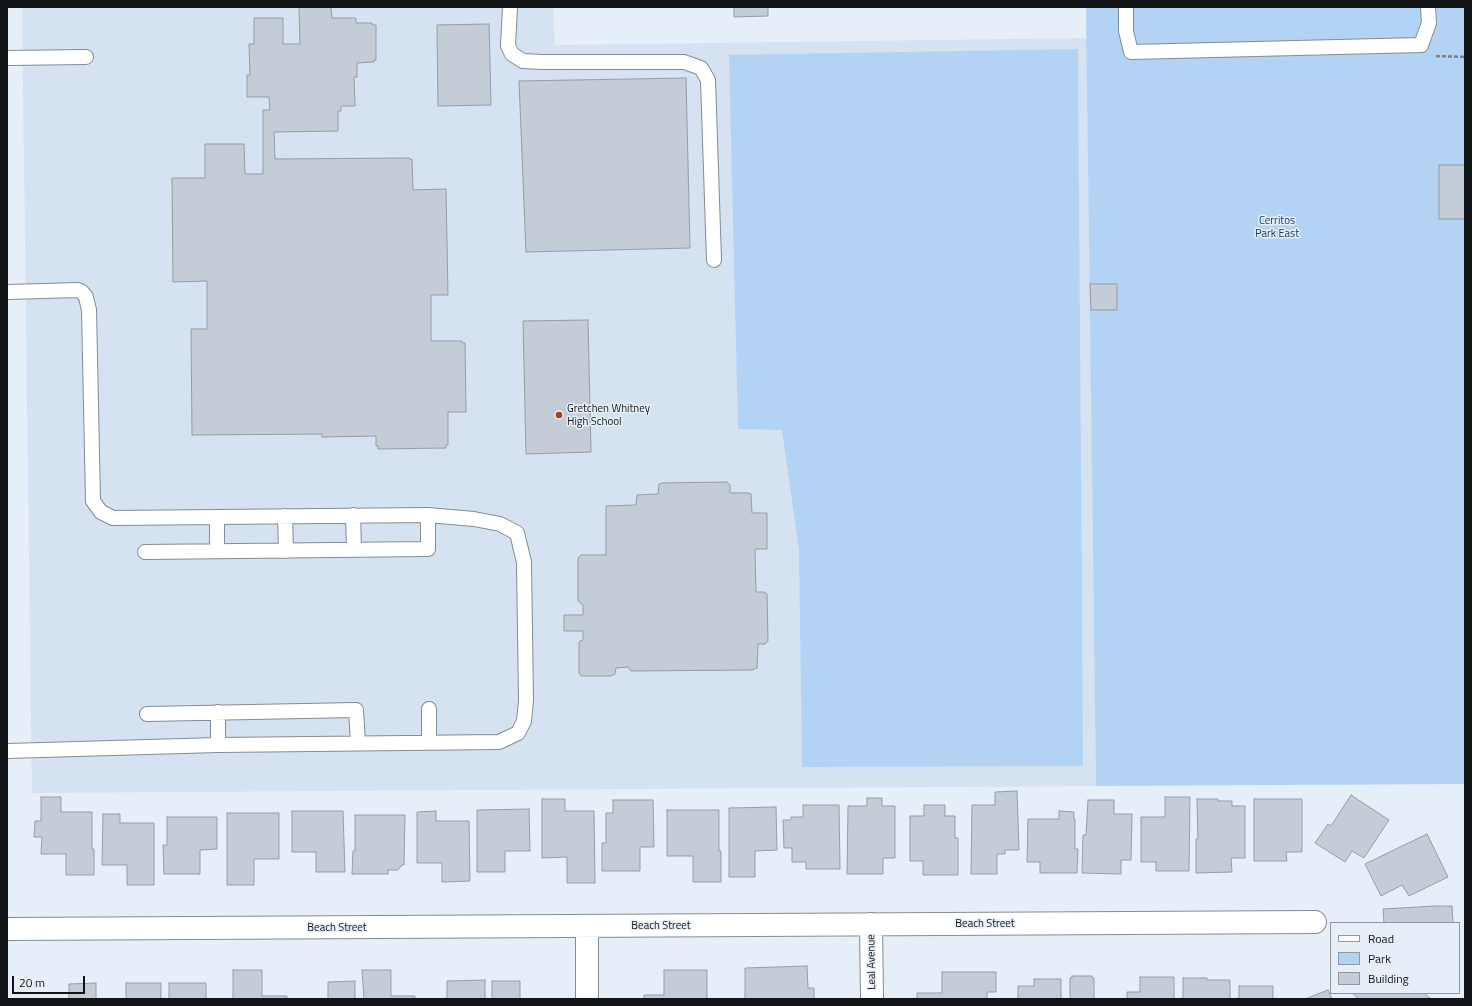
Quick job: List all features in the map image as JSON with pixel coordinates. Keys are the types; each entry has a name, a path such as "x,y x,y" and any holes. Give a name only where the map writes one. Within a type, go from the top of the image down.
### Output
{"street":[{"name":"Beach Street","path":"7,929 1315,922"},
{"name":"Leal Avenue","path":"871,924 872,999"},
{"path":"587,926 587,999"}],"lane":[{"path":"510,7 508,46 512,54 523,61 684,62 701,68 708,80 714,260"},
{"path":"1126,7 1126,31 1131,52 1421,45 1429,22 1428,7"},
{"path":"7,58 86,57"},
{"path":"7,292 78,290 86,297 89,310 93,501 101,512 112,518 428,515 474,519 500,524 517,533 524,562 526,700 524,721 518,733 499,742 218,745 7,751"},
{"path":"353,515 354,550"},
{"path":"145,552 428,549 428,515"},
{"path":"285,516 286,551"},
{"path":"217,517 218,552"},
{"path":"429,709 429,742"},
{"path":"147,714 356,710 358,743"},
{"path":"218,712 218,745"}],"path":[{"path":"1421,45 1434,56 1465,57"}],"shaded area":[{"name":"Gretchen Whitney High School","path":"22,7 553,7 555,45 1087,38 1096,786 32,793"}],"green space":[{"name":"Cerritos Park East","path":"1086,7 1465,7 1465,784 1096,786"},
{"path":"1078,49 1083,766 802,767 799,550 782,430 738,429 729,55"}],"building":[{"path":"299,7 331,7 332,18 356,18 356,23 372,23 372,25 376,25 376,60 374,60 374,62 357,63 357,77 354,77 355,106 341,106 341,111 338,111 338,131 274,132 275,159 409,158 412,159 413,190 446,189 448,295 431,295 431,341 462,341 462,343 465,343 466,412 448,412 448,445 446,445 446,448 378,449 378,446 376,446 376,436 322,437 322,434 192,435 191,329 207,329 207,281 173,282 172,178 205,178 205,144 244,144 245,174 263,174 263,110 270,110 269,97 247,97 247,75 250,75 249,44 254,44 254,18 283,18 283,44 300,44"},
{"path":"734,7 768,7 768,16 734,17"},
{"path":"489,24 491,105 438,106 437,25"},
{"path":"686,78 690,248 526,252 519,81"},
{"path":"1439,165 1465,165 1465,219 1439,219"},
{"path":"1090,284 1117,284 1117,310 1091,310"},
{"path":"588,320 591,452 526,454 523,321"},
{"path":"727,482 730,485 730,493 751,494 752,513 767,513 767,549 755,549 756,592 764,592 767,594 768,641 765,644 758,644 757,668 752,670 631,671 628,667 616,668 615,674 610,676 581,676 579,673 579,643 583,640 583,631 564,631 564,615 583,615 583,605 578,601 578,558 581,555 606,555 606,506 636,505 637,495 658,494 659,484 662,483"},
{"path":"1017,791 1019,850 1005,850 1005,854 997,854 997,874 971,874 972,805 995,805 995,792"},
{"path":"1351,795 1389,820 1364,858 1352,851 1345,862 1315,843 1328,824 1331,826"},
{"path":"41,797 61,797 61,812 92,812 94,875 66,875 66,854 41,854 42,837 34,837 35,821 41,821"},
{"path":"1165,797 1190,797 1189,871 1156,871 1156,862 1141,862 1141,817 1165,817"},
{"path":"867,798 882,798 882,806 895,806 895,858 883,858 883,874 847,874 848,806 867,806"},
{"path":"542,799 565,799 565,811 594,811 595,883 567,883 567,857 542,858"},
{"path":"1197,799 1232,801 1232,806 1245,806 1245,858 1231,858 1232,872 1196,873 1196,839 1198,839"},
{"path":"1254,799 1302,799 1302,852 1286,852 1287,861 1254,861"},
{"path":"613,800 653,800 654,847 640,847 640,871 602,871 602,843 606,843 606,813 613,813"},
{"path":"1088,800 1114,800 1114,814 1132,814 1131,860 1121,860 1121,874 1082,873 1083,835 1086,835"},
{"path":"803,805 839,805 840,869 806,869 806,862 792,862 792,848 784,848 783,820 791,820 791,817 803,817"},
{"path":"924,805 945,805 945,816 955,816 955,838 958,838 958,875 923,875 923,861 910,861 910,816 924,816"},
{"path":"776,807 777,850 755,851 755,877 729,877 729,808"},
{"path":"529,809 530,851 505,851 505,872 477,872 477,810"},
{"path":"667,810 719,810 721,882 693,882 693,856 667,856"},
{"path":"292,811 343,811 345,872 316,872 316,852 292,852"},
{"path":"436,811 436,821 469,821 470,881 442,882 442,863 417,863 417,812"},
{"path":"1059,811 1074,812 1075,849 1078,849 1077,873 1040,873 1040,862 1027,862 1028,819 1059,819"},
{"path":"227,813 279,813 279,859 254,859 254,885 227,885"},
{"path":"103,814 120,814 120,823 154,823 154,885 127,885 127,865 102,865"},
{"path":"355,815 405,815 404,865 402,865 398,870 388,870 388,874 352,874 353,851 355,851"},
{"path":"167,817 217,817 217,849 200,850 200,874 164,874 163,845 167,845"},
{"path":"1427,834 1448,877 1409,896 1402,885 1381,896 1365,864"},
{"path":"1452,906 1453,922 1384,922 1383,909"},
{"path":"807,966 808,988 814,988 814,999 745,999 745,968"},
{"path":"233,970 262,970 262,996 287,996 287,999 233,999"},
{"path":"362,970 391,970 391,996 415,996 415,999 364,999"},
{"path":"664,970 707,970 707,999 644,999 644,995 664,995"},
{"path":"942,972 996,972 996,992 987,992 987,999 917,999 917,993 942,993"},
{"path":"1072,976 1092,976 1092,978 1094,978 1094,999 1070,999 1070,978 1072,978"},
{"path":"1140,977 1174,977 1174,999 1127,999 1127,992 1140,992"},
{"path":"1183,978 1230,980 1230,999 1183,999"},
{"path":"1034,979 1061,979 1061,999 1013,999 1018,998 1018,986 1034,986"},
{"path":"485,980 485,999 447,999 447,981"},
{"path":"355,981 355,999 328,999 328,982"},
{"path":"492,981 520,981 520,999 492,999"},
{"path":"96,983 96,999 69,999 69,984"},
{"path":"126,983 161,983 161,999 126,999"},
{"path":"169,983 206,983 206,999 169,999"},
{"path":"1239,986 1273,986 1273,999 1239,999"},
{"path":"1328,990 1332,999 1305,999"},
{"path":"1353,994 1425,994 1431,999 1359,999"}],"place":[{"name":"Gretchen Whitney High School","path":"559,415"}]}
